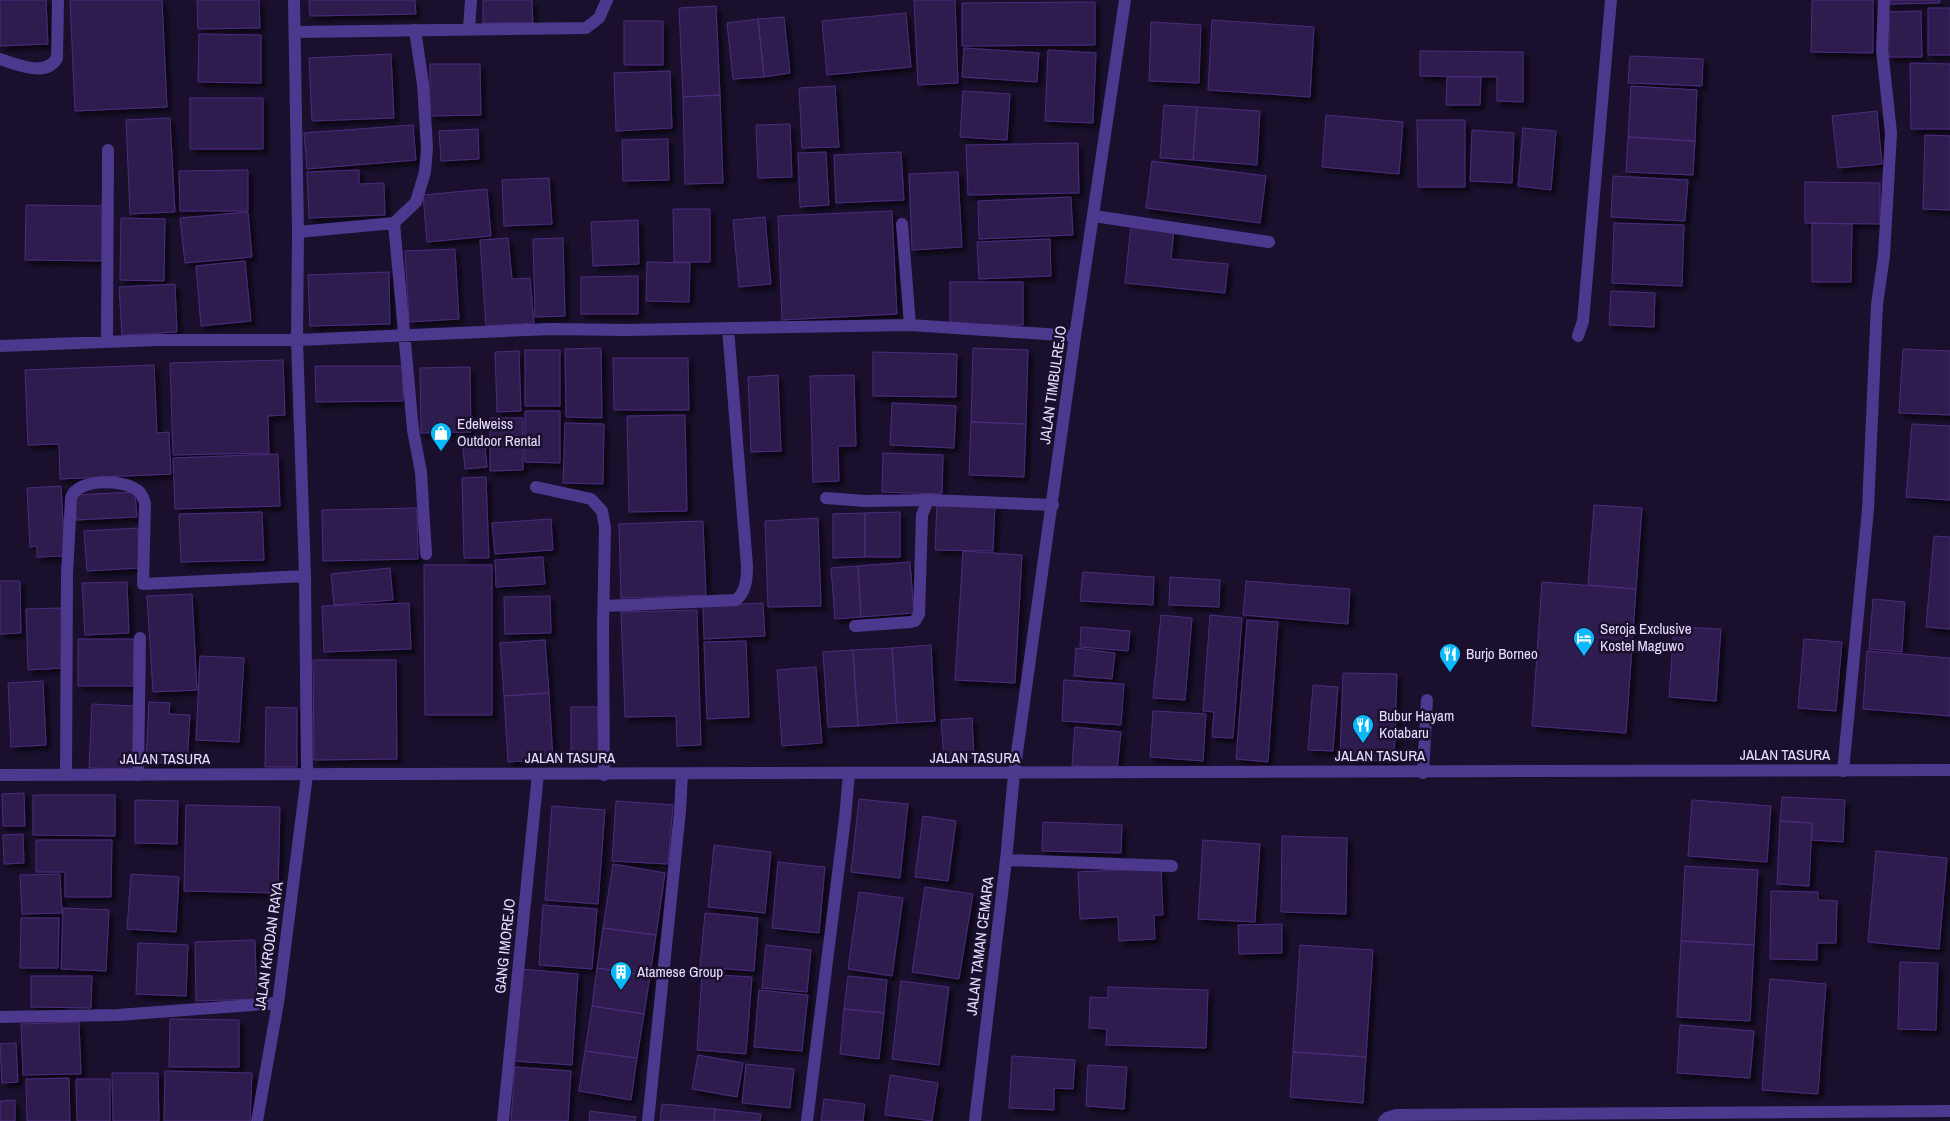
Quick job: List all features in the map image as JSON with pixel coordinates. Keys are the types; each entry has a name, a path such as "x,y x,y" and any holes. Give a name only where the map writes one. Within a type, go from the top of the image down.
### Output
{"street":[{"path":"0,59 26,68 40,68 54,62 57,58 58,0"},
{"name":"JALAN KRODAN RAYA","path":"258,1121 278,1003 307,775 305,576 297,340 298,232 294,0"},
{"path":"469,29 471,0"},
{"path":"295,32 586,28 599,18 607,0"},
{"name":"JALAN TIMBULREJO","path":"1014,774 1075,336 1125,0"},
{"path":"1578,336 1583,321 1611,0"},
{"path":"1843,771 1868,509 1877,304 1884,256 1890,133 1882,50 1884,0"},
{"path":"298,232 394,223 416,202 425,172 427,148 422,84 415,30"},
{"path":"107,342 108,150"},
{"path":"1094,216 1269,242"},
{"path":"394,223 412,430 421,472 426,554"},
{"path":"902,224 910,326"},
{"path":"0,346 157,340 297,340 551,329 626,330 910,326 1075,336"},
{"path":"604,606 736,600 742,595 747,577 747,566 728,328"},
{"path":"66,775 68,554 71,498 72,493 78,488 90,483 122,484 137,490 142,496 145,504 143,584 305,576"},
{"path":"536,487 591,499 602,511 605,527 604,774"},
{"path":"826,498 865,501 928,500 1053,504"},
{"path":"855,626 911,622 919,614 922,516 928,500"},
{"path":"138,775 140,638"},
{"path":"1423,772 1427,700"},
{"name":"JALAN TASURA","path":"0,775 1014,774 1950,770"},
{"name":"GANG IMOREJO","path":"503,1121 538,774"},
{"path":"648,1121 680,810 682,774"},
{"path":"806,1121 849,774"},
{"name":"JALAN TAMAN CEMARA","path":"975,1121 1006,860 1014,774"},
{"path":"1006,860 1172,866"},
{"path":"0,1017 118,1015 278,1003"},
{"path":"1384,1121 1396,1115 1950,1111"}],"building":[{"path":"0,0 46,0 48,44 0,46"},
{"path":"70,0 162,0 167,107 75,111"},
{"path":"197,0 259,0 260,28 198,29"},
{"path":"309,0 415,0 416,14 310,16"},
{"path":"483,0 532,0 533,23 483,23"},
{"path":"914,0 955,0 958,83 918,85"},
{"path":"1812,0 1873,0 1873,53 1811,52"},
{"path":"1889,0 1940,0 1940,3 1889,4"},
{"path":"1095,2 1095,45 962,46 962,3"},
{"path":"716,6 720,95 683,97 679,8"},
{"path":"1928,8 1950,8 1950,55 1928,55"},
{"path":"1921,11 1922,57 1889,57 1889,12"},
{"path":"906,13 911,67 827,75 822,21"},
{"path":"784,17 790,73 764,77 758,19"},
{"path":"758,19 764,77 733,79 727,23"},
{"path":"1212,20 1314,27 1310,97 1208,90"},
{"path":"624,21 663,21 663,65 624,65"},
{"path":"1151,22 1201,25 1199,83 1149,81"},
{"path":"199,34 261,35 261,83 198,82"},
{"path":"964,48 1039,53 1037,82 962,77"},
{"path":"1048,50 1096,53 1093,123 1045,121"},
{"path":"1420,51 1523,52 1523,102 1497,101 1497,77 1420,76"},
{"path":"391,54 394,118 312,121 309,58"},
{"path":"1630,56 1703,59 1702,86 1628,83"},
{"path":"1910,63 1950,64 1950,129 1911,129"},
{"path":"430,64 480,64 481,115 430,116"},
{"path":"670,71 672,128 616,131 614,73"},
{"path":"1447,77 1481,77 1480,105 1446,105"},
{"path":"835,86 839,147 802,148 799,88"},
{"path":"1631,86 1697,90 1695,141 1628,137"},
{"path":"963,91 1010,94 1007,140 960,137"},
{"path":"720,95 723,183 685,184 683,97"},
{"path":"190,98 263,98 263,149 190,149"},
{"path":"1164,105 1197,107 1193,160 1160,158"},
{"path":"1197,107 1260,111 1257,165 1193,160"},
{"path":"1877,111 1882,164 1838,168 1832,116"},
{"path":"1326,115 1403,122 1399,174 1322,167"},
{"path":"170,118 175,212 130,214 126,120"},
{"path":"1417,120 1465,120 1465,187 1418,187"},
{"path":"790,124 792,177 758,178 756,125"},
{"path":"413,125 416,160 307,169 304,133"},
{"path":"1523,128 1556,131 1551,190 1518,186"},
{"path":"478,129 479,159 441,161 439,131"},
{"path":"1472,130 1514,133 1512,183 1470,181"},
{"path":"1925,135 1950,136 1950,210 1923,209"},
{"path":"1628,137 1695,141 1693,175 1626,172"},
{"path":"668,139 669,180 623,181 622,140"},
{"path":"1078,143 1079,193 968,195 966,145"},
{"path":"826,152 829,205 800,207 798,153"},
{"path":"901,152 904,200 836,203 834,155"},
{"path":"1152,161 1266,176 1260,223 1146,208"},
{"path":"248,170 248,211 180,211 179,171"},
{"path":"359,170 359,184 384,183 385,215 309,218 307,172"},
{"path":"958,172 962,247 912,250 909,174"},
{"path":"1613,176 1688,180 1685,221 1611,217"},
{"path":"549,178 552,224 504,226 502,180"},
{"path":"1805,182 1880,183 1880,224 1805,223"},
{"path":"487,189 491,236 427,242 423,195"},
{"path":"1071,197 1073,235 979,239 978,201"},
{"path":"26,205 106,206 106,261 25,260"},
{"path":"673,209 710,209 710,262 674,262"},
{"path":"892,211 897,314 782,320 778,216"},
{"path":"248,212 252,257 185,263 180,218"},
{"path":"765,217 771,284 739,287 733,220"},
{"path":"121,218 165,219 164,281 120,280"},
{"path":"638,220 639,264 593,266 591,222"},
{"path":"1614,223 1684,225 1682,286 1612,283"},
{"path":"1812,223 1852,224 1851,282 1812,282"},
{"path":"1131,225 1174,229 1171,259 1228,264 1225,293 1125,283"},
{"path":"508,238 512,279 530,278 534,323 486,326 480,240"},
{"path":"563,238 565,316 535,317 533,239"},
{"path":"1050,239 1051,276 979,279 977,242"},
{"path":"455,249 459,319 409,322 405,251"},
{"path":"245,261 251,321 201,326 196,266"},
{"path":"647,262 690,263 689,302 646,301"},
{"path":"389,272 390,324 310,326 308,275"},
{"path":"638,276 638,314 581,314 581,277"},
{"path":"950,282 1023,282 1023,325 950,325"},
{"path":"175,284 177,332 122,335 119,287"},
{"path":"1611,291 1655,293 1654,327 1609,325"},
{"path":"601,348 602,418 566,417 565,349"},
{"path":"973,348 1028,350 1026,424 971,422"},
{"path":"1903,349 1950,351 1950,415 1899,413"},
{"path":"525,350 560,350 560,406 525,406"},
{"path":"519,351 521,411 497,412 495,352"},
{"path":"873,352 957,354 956,397 873,396"},
{"path":"613,358 688,358 689,410 614,410"},
{"path":"283,360 285,415 268,416 269,453 173,455 170,363"},
{"path":"154,365 157,433 169,432 171,474 60,479 59,444 28,445 25,370"},
{"path":"315,366 403,366 403,401 316,402"},
{"path":"470,367 471,432 421,433 420,368"},
{"path":"778,375 781,451 751,452 748,377"},
{"path":"854,375 856,446 838,446 839,481 813,482 810,376"},
{"path":"892,403 956,406 954,448 890,445"},
{"path":"525,411 560,411 560,463 525,462"},
{"path":"685,415 687,511 629,512 627,416"},
{"path":"490,418 523,418 523,470 490,471"},
{"path":"971,422 1026,424 1024,477 969,475"},
{"path":"565,423 604,424 603,484 563,483"},
{"path":"1912,424 1950,426 1950,500 1906,497"},
{"path":"484,436 487,467 465,469 462,438"},
{"path":"883,453 943,455 942,494 882,492"},
{"path":"278,454 280,506 175,509 173,458"},
{"path":"486,477 489,558 464,558 462,478"},
{"path":"61,486 65,556 37,557 37,546 30,547 27,488"},
{"path":"135,492 137,517 76,520 75,495"},
{"path":"937,503 995,505 993,551 935,550"},
{"path":"1594,505 1642,508 1636,589 1588,585"},
{"path":"417,508 418,559 323,561 322,510"},
{"path":"262,512 264,560 181,562 179,514"},
{"path":"900,512 900,557 865,557 865,513"},
{"path":"865,513 865,557 833,558 833,514"},
{"path":"818,518 821,606 768,607 765,521"},
{"path":"551,519 553,550 495,554 492,523"},
{"path":"703,521 706,595 621,598 619,524"},
{"path":"138,528 141,568 87,571 84,531"},
{"path":"1934,536 1950,537 1950,629 1926,627"},
{"path":"963,551 1022,555 1015,683 955,680"},
{"path":"543,557 545,584 496,587 495,560"},
{"path":"910,562 914,613 861,617 858,566"},
{"path":"424,565 492,565 492,715 425,715"},
{"path":"858,566 861,617 835,619 831,568"},
{"path":"390,568 393,600 334,605 331,574"},
{"path":"1083,572 1154,577 1153,605 1080,601"},
{"path":"1170,577 1220,580 1219,607 1169,605"},
{"path":"0,581 20,581 21,633 0,634"},
{"path":"1246,581 1350,589 1348,624 1243,615"},
{"path":"127,582 129,633 85,635 82,583"},
{"name":"Seroja Exclusive Kostel Maguwo","path":"1542,582 1636,589 1626,733 1532,726"},
{"path":"192,594 197,690 153,692 147,596"},
{"path":"550,596 551,633 505,634 504,597"},
{"path":"1873,599 1905,602 1902,652 1869,649"},
{"path":"409,603 411,649 324,652 322,606"},
{"path":"763,603 765,636 704,639 703,606"},
{"path":"61,608 63,668 28,670 26,609"},
{"path":"697,610 701,745 677,746 676,716 625,717 621,612"},
{"path":"1161,615 1192,618 1185,700 1153,698"},
{"path":"1210,615 1242,618 1233,738 1212,737 1214,712 1203,711"},
{"path":"1247,620 1278,622 1268,762 1236,759"},
{"path":"1081,627 1130,631 1128,651 1080,647"},
{"path":"1674,627 1721,629 1716,701 1669,697"},
{"path":"78,639 134,639 133,686 78,686"},
{"path":"1804,639 1842,642 1836,711 1798,708"},
{"path":"545,640 549,693 504,696 500,643"},
{"path":"746,641 749,717 707,719 704,642"},
{"path":"931,645 935,721 897,723 892,648"},
{"path":"892,648 897,723 858,726 853,650"},
{"path":"1076,648 1115,653 1112,679 1074,676"},
{"path":"853,650 858,726 828,727 823,652"},
{"path":"1867,651 1950,658 1950,716 1863,709"},
{"path":"200,656 244,658 239,742 196,740"},
{"path":"313,660 396,660 397,759 314,760"},
{"path":"816,667 822,743 782,746 777,670"},
{"path":"1343,673 1397,674 1394,761 1340,760"},
{"path":"1064,680 1124,684 1121,725 1062,721"},
{"path":"43,681 46,745 11,747 8,683"},
{"path":"1313,685 1338,687 1333,751 1308,750"},
{"path":"549,693 553,759 508,762 504,696"},
{"path":"149,702 170,703 169,714 190,715 187,764 146,762"},
{"path":"92,704 136,706 133,769 89,768"},
{"path":"266,707 297,708 297,767 265,767"},
{"path":"571,707 598,707 599,753 571,753"},
{"path":"1153,711 1206,714 1203,761 1150,757"},
{"path":"972,718 974,758 944,759 941,720"},
{"path":"1075,727 1121,732 1117,770 1072,765"},
{"path":"24,793 25,826 3,826 2,794"},
{"path":"33,795 115,795 115,836 33,835"},
{"path":"1782,797 1845,800 1843,842 1812,840 1812,823 1780,821"},
{"path":"859,799 908,804 900,878 851,872"},
{"path":"135,800 178,801 177,844 135,843"},
{"path":"1692,800 1771,806 1767,862 1688,856"},
{"path":"616,801 673,805 668,864 612,861"},
{"path":"186,805 280,807 278,893 184,891"},
{"path":"552,806 605,810 598,904 545,900"},
{"path":"923,816 956,821 948,881 915,877"},
{"path":"1780,821 1812,823 1809,886 1777,884"},
{"path":"1043,822 1122,825 1121,853 1042,851"},
{"path":"23,834 24,863 4,864 3,835"},
{"path":"1282,836 1347,838 1346,914 1281,912"},
{"path":"36,840 112,840 111,897 65,897 65,872 36,872"},
{"path":"1203,840 1260,844 1255,922 1198,919"},
{"path":"714,845 771,852 765,913 708,907"},
{"path":"1876,851 1947,858 1939,949 1868,942"},
{"path":"778,862 825,867 819,933 772,928"},
{"path":"613,864 665,873 656,935 603,928"},
{"path":"1685,866 1758,870 1754,945 1681,941"},
{"path":"1161,868 1163,915 1154,915 1155,939 1119,941 1118,917 1080,919 1078,872"},
{"path":"60,874 62,913 22,914 20,875"},
{"path":"131,874 179,877 176,932 127,929"},
{"path":"925,887 973,894 959,979 912,972"},
{"path":"1771,891 1818,892 1818,900 1837,901 1836,943 1817,943 1817,960 1770,959"},
{"path":"859,892 903,898 892,976 848,969"},
{"path":"543,905 597,909 592,969 539,965"},
{"path":"63,908 109,910 106,971 61,969"},
{"path":"705,913 758,918 754,971 700,967"},
{"path":"21,918 59,918 58,968 20,968"},
{"path":"1282,924 1282,953 1239,954 1238,925"},
{"path":"603,928 656,935 650,976 597,968"},
{"path":"255,940 257,999 196,1001 195,942"},
{"path":"1681,941 1754,945 1750,1021 1677,1017"},
{"path":"138,943 188,945 186,996 136,994"},
{"path":"766,945 811,950 807,992 762,988"},
{"path":"1300,945 1373,950 1366,1057 1293,1052"},
{"path":"1900,962 1938,963 1936,1030 1898,1029"},
{"name":"Atamese Group","path":"597,968 650,976 644,1014 592,1006"},
{"path":"521,969 578,974 572,1065 514,1061"},
{"path":"702,974 752,977 746,1054 697,1050"},
{"path":"31,976 92,976 91,1008 31,1007"},
{"path":"848,976 887,980 884,1013 844,1009"},
{"path":"1770,979 1826,984 1818,1094 1762,1090"},
{"path":"901,981 949,987 939,1065 892,1059"},
{"path":"1108,987 1208,990 1206,1048 1106,1045 1107,1029 1089,1028 1090,997 1108,998"},
{"path":"759,990 808,995 802,1051 754,1047"},
{"path":"592,1006 644,1014 637,1058 585,1051"},
{"path":"844,1009 884,1013 879,1059 840,1054"},
{"path":"170,1019 239,1020 239,1067 169,1067"},
{"path":"79,1022 81,1074 23,1075 21,1024"},
{"path":"1680,1025 1754,1031 1750,1078 1677,1073"},
{"path":"16,1043 18,1082 2,1083 0,1044"},
{"path":"585,1051 637,1058 631,1100 579,1091"},
{"path":"1293,1052 1366,1057 1363,1103 1290,1097"},
{"path":"698,1055 743,1063 737,1097 692,1089"},
{"path":"1012,1056 1075,1060 1073,1089 1054,1088 1054,1110 1009,1108"},
{"path":"746,1064 794,1069 790,1108 742,1103"},
{"path":"1088,1065 1127,1067 1124,1109 1086,1106"},
{"path":"515,1067 571,1071 568,1121 511,1121"},
{"path":"165,1071 252,1073 250,1121 164,1121"},
{"path":"112,1073 158,1073 159,1121 113,1121"},
{"path":"890,1075 938,1083 932,1121 885,1115"},
{"path":"69,1078 70,1121 27,1121 26,1079"},
{"path":"76,1079 110,1079 110,1121 77,1121"},
{"path":"824,1099 865,1104 863,1121 821,1121"},
{"path":"15,1100 15,1121 0,1121 0,1101"},
{"path":"662,1104 715,1109 714,1121 660,1121"},
{"path":"715,1109 761,1114 760,1121 714,1121"},
{"path":"590,1111 636,1117 635,1121 589,1121"}],"place":[{"name":"Edelweiss Outdoor Rental","path":"441,452"},
{"name":"Seroja Exclusive Kostel Maguwo","path":"1584,657"},
{"name":"Burjo Borneo","path":"1450,673"},
{"name":"Bubur Hayam Kotabaru","path":"1363,744"},
{"name":"Atamese Group","path":"621,991"}]}
